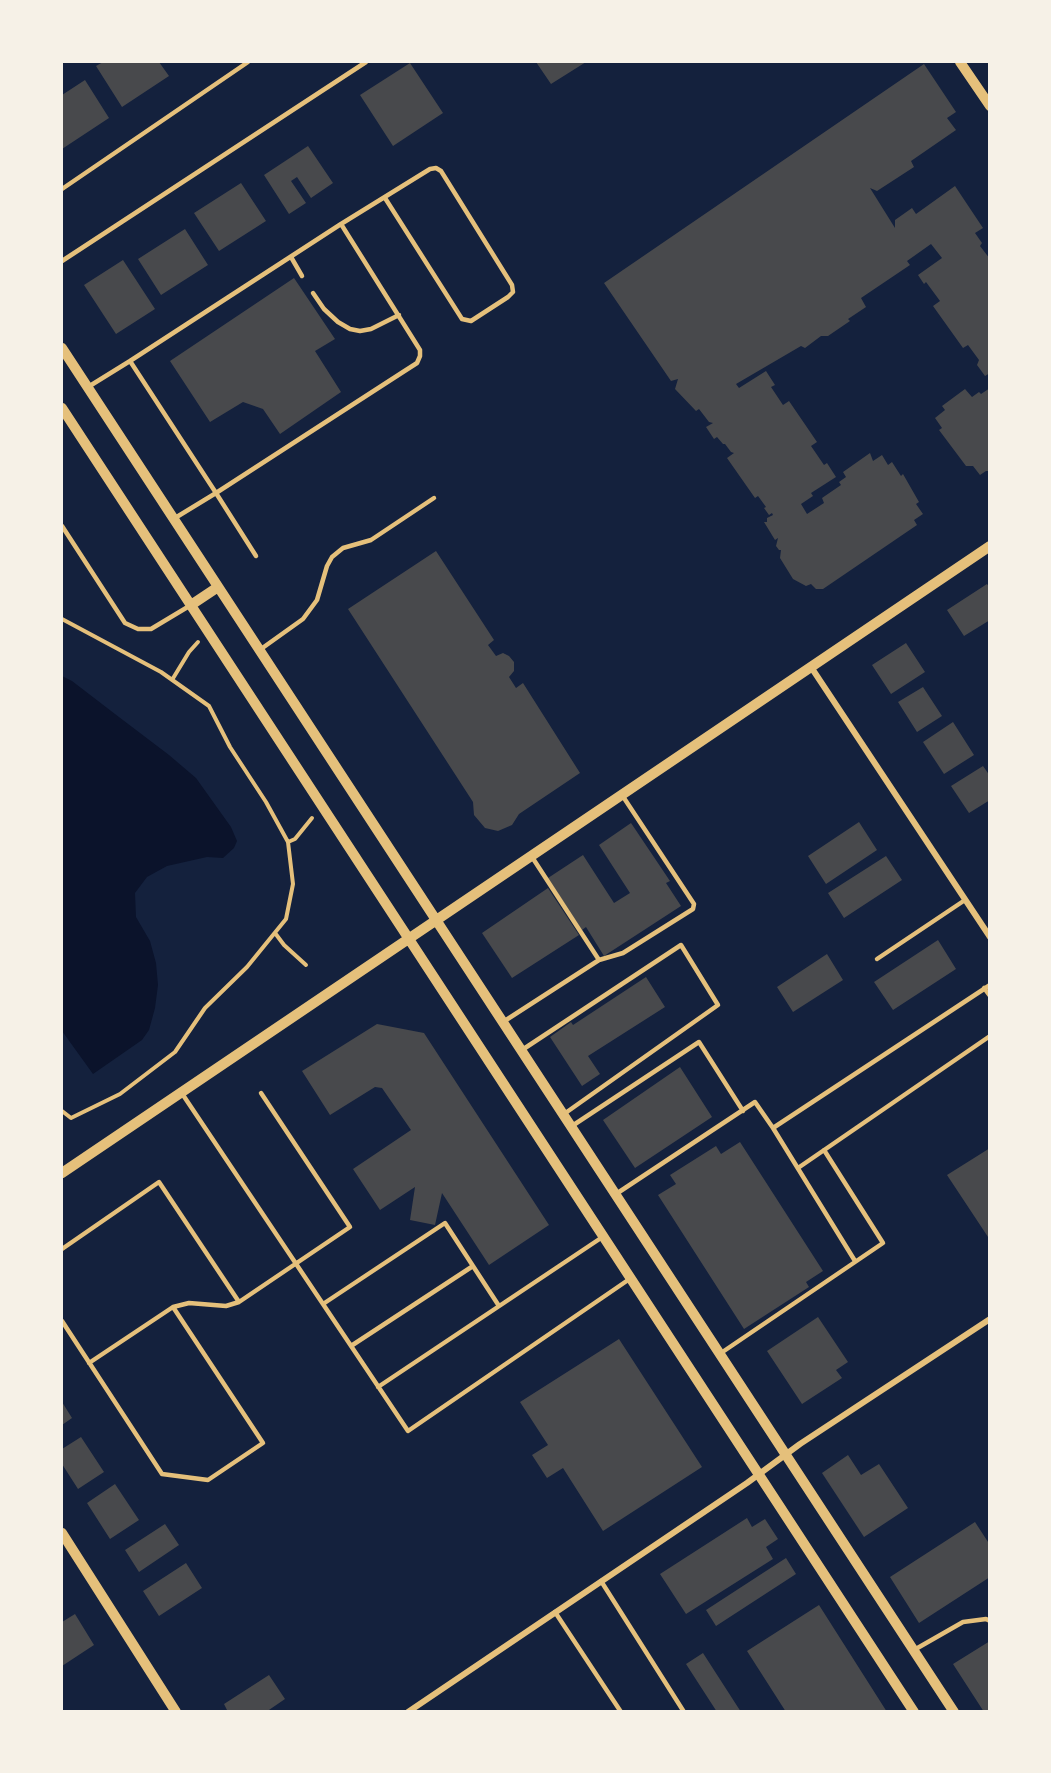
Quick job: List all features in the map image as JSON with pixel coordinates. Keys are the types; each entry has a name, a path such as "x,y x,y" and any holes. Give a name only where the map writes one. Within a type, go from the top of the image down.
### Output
{"street":[{"path":"960,62 986,94 990,106"},
{"path":"62,348 954,1712"},
{"path":"62,408 914,1712"},
{"path":"62,1173 990,546"},
{"path":"191,605 218,587"},
{"path":"810,667 990,937"},
{"path":"408,1712 786,1454 990,1319"},
{"path":"62,1533 176,1712"}],"lane":[{"path":"62,189 248,62"},
{"path":"62,261 366,62"},
{"path":"88,387 430,169 436,168 441,171 513,285 513,292 471,321 462,320 385,198"},
{"path":"174,519 417,363 420,350 341,224"},
{"path":"291,257 302,276"},
{"path":"313,293 338,322 350,329 360,331 371,329 399,315"},
{"path":"130,361 256,556"},
{"path":"260,650 303,619 317,600 332,557 343,548 371,540 434,498"},
{"path":"62,526 125,623 138,629 151,629 191,605"},
{"path":"503,1022 599,960 623,953 693,909 694,904 622,795"},
{"path":"531,856 599,960"},
{"path":"877,959 965,900"},
{"path":"522,1050 681,945 718,1005 564,1114"},
{"path":"773,1128 987,986 990,996"},
{"path":"798,1168 990,1036"},
{"path":"572,1126 699,1042 743,1111"},
{"path":"181,1092 408,1431 632,1278"},
{"path":"89,1363 173,1307 189,1303 225,1306 239,1302 350,1227 261,1093"},
{"path":"616,1194 755,1102 855,1261"},
{"path":"721,1354 883,1243 824,1150"},
{"path":"62,1249 159,1182 239,1302"},
{"path":"323,1304 445,1223 499,1306"},
{"path":"378,1387 604,1236"},
{"path":"351,1346 473,1266"},
{"path":"62,1321 162,1474 208,1480 262,1443 173,1307"},
{"path":"601,1581 684,1712"},
{"path":"555,1612 621,1712"},
{"path":"914,1650 963,1622 986,1619 990,1621"}],"path":[{"path":"62,620 161,672 209,706 230,747 266,802 288,842 292,884 286,919 248,967 205,1008 174,1052 120,1094 71,1118 62,1111"},
{"path":"172,680 198,642"},
{"path":"288,842 295,839 313,816"},
{"path":"275,933 306,966"}],"water":[{"path":"62,676 72,681 196,778 231,827 237,841 234,848 223,858 207,857 167,866 147,877 135,893 136,917 150,941 156,963 158,985 155,1008 149,1030 142,1040 93,1074 62,1031"}],"building":[{"path":"103,62 159,62 169,76 122,107 96,66"},
{"path":"536,62 586,62 551,84"},
{"path":"410,63 443,113 393,146 360,95"},
{"path":"924,64 956,112 947,118 956,130 911,161 914,167 877,191 870,188 895,228 895,220 912,208 916,214 955,186 983,228 975,233 982,243 980,246 990,259 990,373 985,376 977,365 979,360 968,345 963,348 933,306 940,301 918,275 942,258 931,244 907,261 910,265 861,298 866,307 848,319 850,321 828,336 821,336 805,348 801,346 736,384 739,388 766,371 775,385 771,387 783,405 789,401 817,442 811,446 824,465 827,463 836,477 811,493 813,496 801,504 807,514 824,503 822,498 841,485 839,482 846,477 843,472 870,453 873,461 882,455 888,465 892,462 901,476 903,474 919,502 916,504 923,514 914,520 917,525 823,589 816,589 811,584 806,586 793,579 780,558 781,550 776,546 778,538 775,540 764,522 767,522 767,518 773,515 772,513 769,515 758,496 755,498 727,458 734,453 717,437 714,439 706,427 713,423 709,422 699,409 696,411 675,389 678,379 671,381 604,283"},
{"path":"85,80 109,118 62,149 62,95"},
{"path":"308,146 333,183 311,198 297,177 291,181 306,203 289,214 264,175"},
{"path":"241,183 266,221 219,251 194,213"},
{"path":"185,229 208,265 161,295 138,259"},
{"path":"123,260 155,309 116,334 84,285"},
{"path":"294,278 335,339 315,351 341,392 280,434 263,409 243,402 210,422 170,361"},
{"path":"990,388 990,471 980,475 973,466 966,466 939,430 942,428 935,418 945,410 942,406 965,389 972,397"},
{"path":"436,551 494,640 488,645 496,656 503,653 514,662 514,671 509,677 516,688 523,683 580,773 519,814 512,825 498,831 485,828 474,815 473,802 348,609"},
{"path":"987,584 990,588 990,620 964,636 947,610"},
{"path":"906,643 925,672 891,694 872,665"},
{"path":"923,687 942,716 917,732 898,702"},
{"path":"953,722 974,755 944,774 923,742"},
{"path":"983,766 990,776 990,800 969,813 951,786"},
{"path":"859,822 877,850 826,884 808,856"},
{"path":"631,823 670,881 666,883 681,906 604,956 586,927 582,930 548,878 583,855 614,903 630,893 599,845"},
{"path":"886,856 902,880 844,918 828,893"},
{"path":"548,888 579,935 512,978 482,933"},
{"path":"938,940 956,969 893,1010 874,982"},
{"path":"827,954 843,980 793,1012 777,987"},
{"path":"646,977 665,1007 588,1056 600,1074 582,1086 550,1037 571,1022 573,1025"},
{"path":"377,1024 424,1033 549,1225 489,1265 442,1193 435,1225 410,1220 415,1187 380,1210 353,1169 411,1130 382,1088 375,1087 330,1115 302,1071"},
{"path":"680,1067 712,1117 635,1168 603,1120"},
{"path":"740,1142 823,1271 806,1282 809,1287 744,1329 658,1195 676,1184 670,1175 716,1146 721,1154"},
{"path":"990,1148 990,1240 947,1175"},
{"path":"818,1317 848,1362 836,1370 842,1378 802,1404 767,1351"},
{"path":"619,1339 702,1467 603,1531 563,1468 547,1478 532,1455 548,1445 520,1402"},
{"path":"62,1402 72,1418 62,1425"},
{"path":"81,1437 104,1472 78,1489 62,1464 62,1449"},
{"path":"848,1455 861,1475 879,1464 908,1508 864,1537 822,1473"},
{"path":"115,1484 139,1520 110,1539 87,1503"},
{"path":"747,1518 752,1527 765,1519 778,1539 766,1547 773,1559 686,1614 660,1574"},
{"path":"975,1522 990,1545 990,1577 919,1623 890,1577"},
{"path":"165,1524 179,1545 139,1572 125,1550"},
{"path":"786,1558 796,1574 716,1626 706,1610"},
{"path":"186,1563 202,1588 159,1616 143,1591"},
{"path":"819,1605 887,1712 786,1712 747,1651"},
{"path":"75,1614 94,1645 62,1666 62,1622"},
{"path":"990,1641 990,1712 984,1712 953,1664"},
{"path":"703,1653 741,1712 717,1712 686,1664"},
{"path":"269,1675 285,1699 266,1712 228,1712 224,1704"}]}
